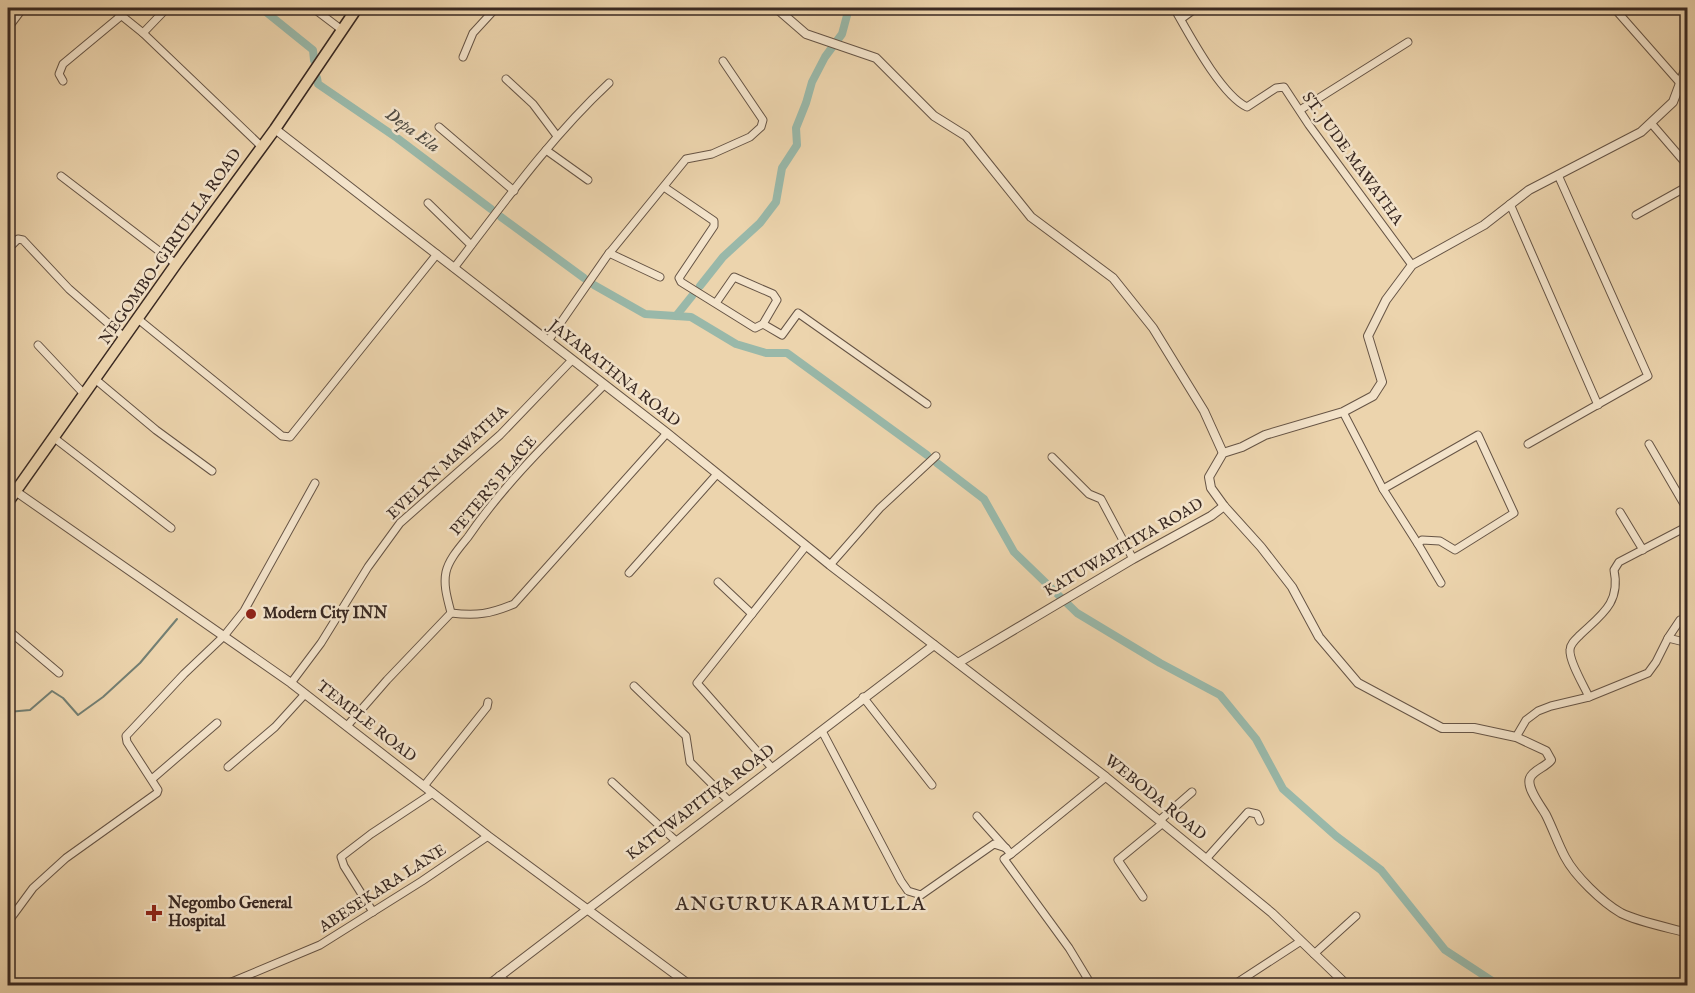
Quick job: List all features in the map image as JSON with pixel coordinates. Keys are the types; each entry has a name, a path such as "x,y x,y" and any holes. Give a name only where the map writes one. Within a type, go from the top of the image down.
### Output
{"main road":[{"name":"NEGOMBO-GIRIULLA ROAD","path":"8,502 11,488 53,437 95,380 274,129 357,8"}],"street":[{"path":"8,28 24,8"},
{"path":"112,8 143,33 261,146"},
{"path":"143,33 166,8"},
{"path":"313,8 342,30"},
{"path":"463,57 473,33 496,8"},
{"path":"776,8 806,34 876,58 934,116 966,136 1031,216 1113,278 1153,328 1204,411 1223,453 1242,447 1265,435 1343,412 1367,400 1379,389 1382,382 1368,336 1386,300 1412,265 1484,225 1529,190 1641,132 1672,102 1686,71 1688,43"},
{"name":"ST. JUDE MAWATHA","path":"1174,8 1224,88 1240,103 1247,106 1276,88 1284,87 1309,125 1412,265"},
{"path":"1181,19 1196,8"},
{"path":"1614,8 1680,83"},
{"path":"63,81 59,74 63,64 122,15"},
{"path":"1300,110 1408,42"},
{"path":"548,341 609,253 686,159 712,154 750,137 761,127 763,120 723,61"},
{"path":"506,79 533,104 557,136"},
{"path":"454,268 557,136 576,114 609,83"},
{"path":"1651,123 1688,165"},
{"path":"439,127 514,191"},
{"name":"JAYARATHNA ROAD","path":"274,129 437,254 603,386 667,433 806,546 934,645"},
{"path":"546,150 588,180"},
{"path":"1528,444 1647,376 1558,175"},
{"path":"61,176 176,264"},
{"path":"1636,215 1688,186"},
{"path":"664,187 714,221 714,226 679,278 681,282 755,328 763,324 777,300 773,294 734,278 716,303"},
{"path":"428,204 471,245"},
{"path":"1510,204 1598,405"},
{"path":"8,249 18,239 23,240 69,289 125,338"},
{"path":"609,253 660,277"},
{"path":"138,319 282,436 290,437 437,254"},
{"path":"763,324 782,335 798,313 927,404"},
{"path":"38,345 84,394"},
{"name":"EVELYN MAWATHA","path":"291,683 321,643 368,567 400,523 500,435 572,360"},
{"path":"95,380 156,430 212,471"},
{"name":"PETER'S PLACE","path":"451,613 446,591 446,572 452,559 479,520 536,454 603,386"},
{"path":"1343,412 1383,489 1441,583"},
{"path":"347,726 451,613 474,616 494,613 514,604 667,433"},
{"path":"1383,489 1478,435 1514,513 1455,550 1440,541 1422,540 1418,543"},
{"path":"53,437 171,528"},
{"path":"1649,444 1688,511"},
{"name":"KATUWAPITIYA ROAD","path":"958,663 1133,559 1211,516 1224,506 1211,488 1209,477 1223,453"},
{"path":"830,564 880,508 936,456"},
{"path":"1052,457 1089,494 1101,499 1133,559"},
{"path":"628,573 717,474"},
{"path":"8,922 33,888 66,858 157,794 158,790 127,742 126,736 184,674 224,636 244,611 315,483"},
{"name":"TEMPLE ROAD","path":"11,488 291,683 488,836 691,986"},
{"path":"1224,506 1261,547 1292,587 1319,637 1358,683 1442,728 1474,728 1516,737 1546,751 1551,760 1529,779 1530,787 1566,859 1579,876 1596,894 1621,913 1688,933"},
{"path":"1620,512 1642,550"},
{"path":"1589,697 1571,659 1570,649 1575,639 1608,609 1614,595 1616,580 1614,570 1619,562 1688,526"},
{"path":"772,768 697,683 806,546"},
{"path":"718,582 752,614"},
{"path":"1516,737 1526,720 1538,711 1589,697 1648,673 1680,620"},
{"path":"8,630 59,673"},
{"path":"1668,638 1688,643"},
{"name":"KATUWAPITIYA ROAD","path":"487,986 934,645"},
{"name":"WEBODA ROAD","path":"934,645 1162,821 1272,913 1348,986"},
{"path":"634,686 686,736 690,762 729,801"},
{"path":"228,767 275,727 305,694"},
{"path":"863,697 932,785"},
{"path":"424,786 487,707 488,702"},
{"path":"152,779 217,723"},
{"path":"822,731 908,891 921,895 994,844 1006,848"},
{"path":"1092,986 1069,948 1004,859 1106,777"},
{"path":"612,782 676,841"},
{"path":"1143,897 1118,860 1192,792"},
{"path":"373,912 344,866 341,857 433,793"},
{"path":"1206,859 1248,813 1257,814 1260,821"},
{"path":"977,816 1011,854"},
{"name":"ABESEKARA LANE","path":"222,986 320,945 422,881 488,836"},
{"path":"1314,954 1356,916"},
{"path":"1232,986 1301,941"},
{"path":"499,976 512,986"}],"waterway":[{"path":"261,8 313,50 314,60"},
{"path":"700,286 723,257 760,223 776,202 782,168 797,145 796,128 812,82 825,57 842,34 849,8"},
{"name":"Depa Ela","path":"317,78 318,84 397,138 491,209"},
{"path":"501,217 584,278"},
{"path":"594,285 645,314 691,317 736,344 766,353 787,353 927,455"},
{"path":"676,316 692,296"},
{"path":"937,463 984,499 1014,552 1077,613 1160,663 1220,695 1256,739 1283,789 1336,836 1381,870 1445,950 1500,986"},
{"path":"8,712 30,710 52,691 63,698 78,715 103,697 140,663 177,619"}],"place":[{"name":"Modern City INN","path":"251,614"},
{"name":"Negombo General Hospital","path":"154,913"}],"district":[{"name":"ANGURUKARAMULLA","path":"801,904"}]}
